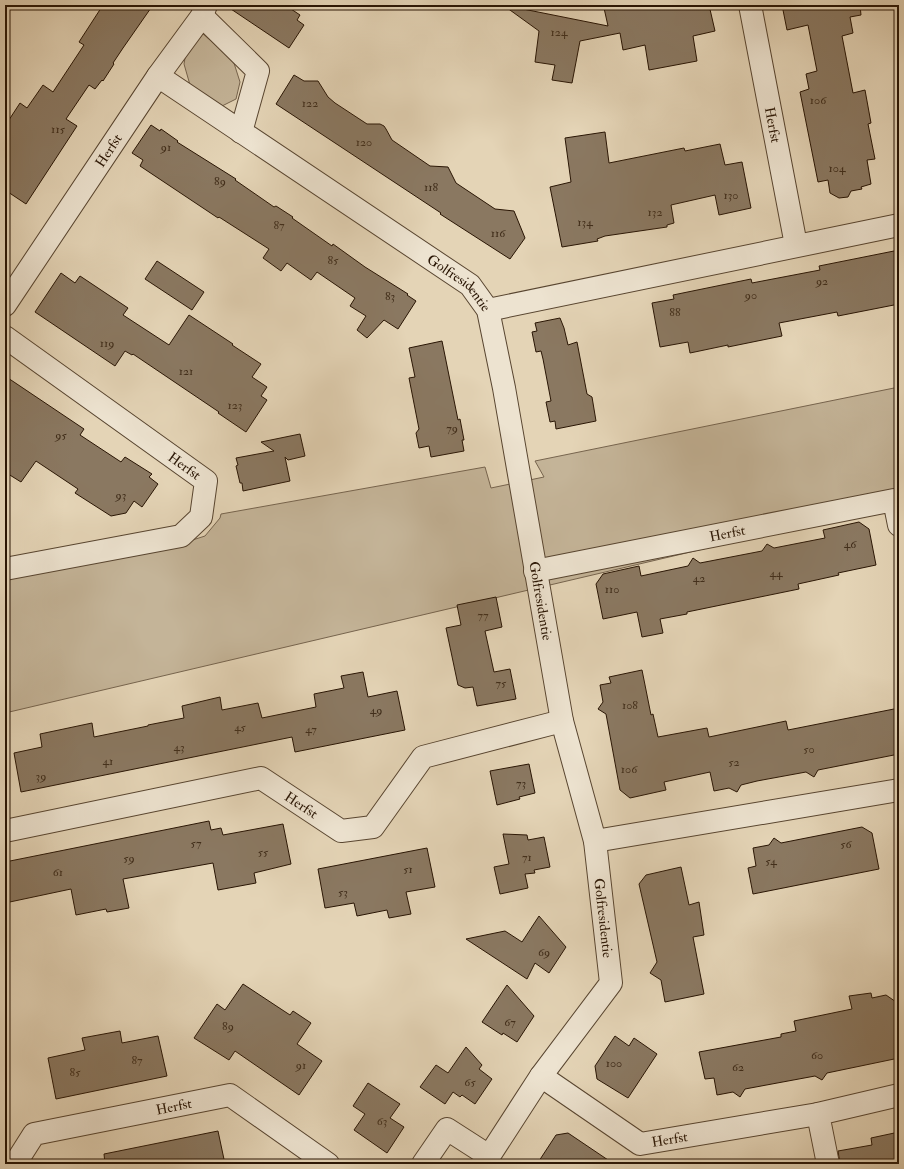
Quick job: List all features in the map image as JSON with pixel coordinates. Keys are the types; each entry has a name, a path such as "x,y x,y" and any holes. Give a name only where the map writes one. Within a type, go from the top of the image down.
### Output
{"street":[{"name":"Herfst","path":"750,5 796,245"},
{"path":"158,76 204,10 258,71 241,132"},
{"name":"Herfst","path":"5,305 158,76"},
{"name":"Golfresidentie","path":"158,76 470,285 488,310 504,388 562,721 595,841 611,984 541,1076 486,1160 447,1129 423,1164"},
{"path":"488,310 796,245 899,225"},
{"name":"Herfst","path":"5,337 206,481 202,517 181,536 5,569"},
{"name":"Herfst","path":"535,571 894,500 899,525"},
{"name":"Herfst","path":"5,831 261,778 341,831 373,827 423,757 562,721"},
{"path":"595,841 899,790"},
{"name":"Herfst","path":"541,1076 640,1144 818,1114 899,1095"},
{"name":"Herfst","path":"15,1164 34,1134 230,1095 328,1164"},
{"path":"818,1114 828,1164"}],"shaded area":[{"path":"202,33 233,60 240,82 236,99 222,106 190,85 184,64 187,46"},
{"path":"899,387 899,503 5,713 5,580 177,545 205,536 220,518 221,514 485,467 491,488 544,477 535,461"}],"building":[{"path":"103,5 153,5 113,63 114,64 103,81 102,80 95,89 89,85 66,119 77,126 26,204 5,190 5,126 20,103 27,108 43,85 53,92 84,45 79,42"},
{"path":"225,5 285,5 300,15 297,20 304,25 289,48"},
{"path":"503,5 608,26 604,8 617,5 709,5 715,31 693,36 697,61 649,70 645,45 623,50 620,33 580,41 572,83 552,80 555,65 535,62 539,31"},
{"path":"782,5 860,5 861,15 850,17 853,33 842,36 853,93 865,90 871,123 868,124 875,159 867,160 871,184 861,187 862,189 851,191 848,197 839,198 830,193 828,180 818,182 800,92 809,89 806,74 817,71 808,25 787,30"},
{"path":"294,75 304,81 318,81 328,97 335,103 367,124 380,124 384,126 392,140 430,166 448,167 456,183 495,209 514,211 525,238 510,259 276,104"},
{"path":"151,125 160,131 161,129 178,141 177,142 236,179 235,180 274,207 276,206 293,217 292,218 332,246 333,244 365,267 408,294 407,295 416,301 398,329 384,320 367,338 357,330 366,316 350,306 355,298 317,272 311,280 287,263 281,271 263,258 269,249 219,217 218,218 140,166 143,160 132,153"},
{"path":"605,132 609,163 684,148 685,151 720,144 725,165 742,162 751,208 719,215 715,195 671,205 674,223 667,225 667,227 605,236 597,239 598,241 562,247 550,187 571,182 565,138"},
{"path":"899,250 899,304 838,316 837,312 779,323 782,336 728,347 728,345 690,353 688,342 660,347 652,303 674,299 673,295 751,279 752,283 820,270 819,266"},
{"path":"157,261 204,292 192,310 145,279"},
{"path":"61,273 75,283 80,276 128,308 123,315 169,345 189,315 261,364 252,377 267,387 261,396 267,400 246,432 133,354 132,355 125,351 115,366 35,312"},
{"path":"560,318 568,345 577,342 587,394 592,397 596,421 556,429 555,421 550,422 546,402 551,401 543,359 541,351 536,352 532,332 537,331 535,323"},
{"path":"442,341 458,420 460,419 464,440 462,440 464,451 431,457 429,446 419,448 416,433 419,429 409,378 415,377 409,348"},
{"path":"5,376 84,429 80,435 121,462 125,457 152,474 149,477 158,484 142,507 134,501 126,513 111,516 75,493 78,489 36,461 21,482 5,472"},
{"path":"300,434 305,456 288,460 285,457 290,481 243,491 236,466 238,465 236,458 274,451 261,442"},
{"path":"859,522 869,529 876,565 838,573 839,575 798,584 799,589 660,619 663,633 642,637 637,612 603,619 596,584 603,574 639,566 641,576 688,566 693,558 700,563 762,551 767,544 774,548 825,538 823,530"},
{"path":"496,597 502,627 485,631 494,672 510,669 516,699 477,706 473,687 465,688 458,685 446,628 461,625 457,605"},
{"path":"642,670 651,715 653,714 658,737 707,728 709,737 786,721 788,730 899,708 899,754 818,770 814,777 806,772 757,781 741,785 737,792 729,788 714,791 710,772 664,782 666,790 630,798 620,790 606,714 598,709 603,702 600,685 611,683 609,677"},
{"path":"363,672 368,697 397,691 405,730 295,752 292,737 21,792 14,753 42,747 40,734 92,723 94,737 148,726 184,718 182,706 220,697 222,710 258,703 262,718 316,707 314,694 344,688 341,676"},
{"path":"529,764 535,793 519,797 520,799 497,805 490,771"},
{"path":"209,821 211,830 221,828 223,835 283,824 291,864 254,873 256,883 218,890 213,863 123,879 129,908 107,912 106,909 76,915 71,889 5,903 5,862"},
{"path":"862,827 872,833 879,869 753,894 748,868 756,866 753,848 769,845 774,838 781,843"},
{"path":"503,834 527,835 528,840 544,837 550,867 534,870 535,873 525,874 528,888 500,894 494,867 509,864"},
{"path":"427,848 435,887 406,892 411,914 389,918 387,910 357,916 354,903 325,908 318,869"},
{"path":"681,867 689,905 699,902 704,935 693,937 704,994 665,1002 661,980 650,973 657,962 639,884 646,875"},
{"path":"539,916 566,947 549,973 535,963 527,979 466,939 505,931 522,942"},
{"path":"243,984 290,1015 293,1011 311,1023 297,1044 322,1061 299,1095 235,1051 229,1060 194,1038 217,1004 225,1010"},
{"path":"507,985 534,1016 517,1042 503,1033 502,1035 482,1022"},
{"path":"871,993 872,998 886,995 899,1004 899,1058 827,1073 822,1080 815,1076 745,1089 740,1097 733,1092 717,1095 714,1078 705,1079 699,1052 781,1037 781,1034 796,1031 794,1021 852,1009 849,996"},
{"path":"120,1031 122,1043 158,1036 167,1076 56,1099 48,1058 85,1050 82,1038"},
{"path":"615,1036 629,1046 634,1038 657,1054 628,1098 597,1079 595,1066"},
{"path":"466,1047 482,1065 479,1069 492,1079 475,1104 462,1095 460,1097 453,1092 445,1104 420,1087 436,1065 448,1073"},
{"path":"368,1083 400,1104 390,1118 404,1127 387,1153 354,1130 365,1114 353,1106"},
{"path":"218,1131 225,1164 105,1164 104,1154"},
{"path":"899,1132 899,1164 840,1164 838,1151 872,1145 871,1138"},
{"path":"568,1133 614,1164 537,1164 556,1135"}]}
